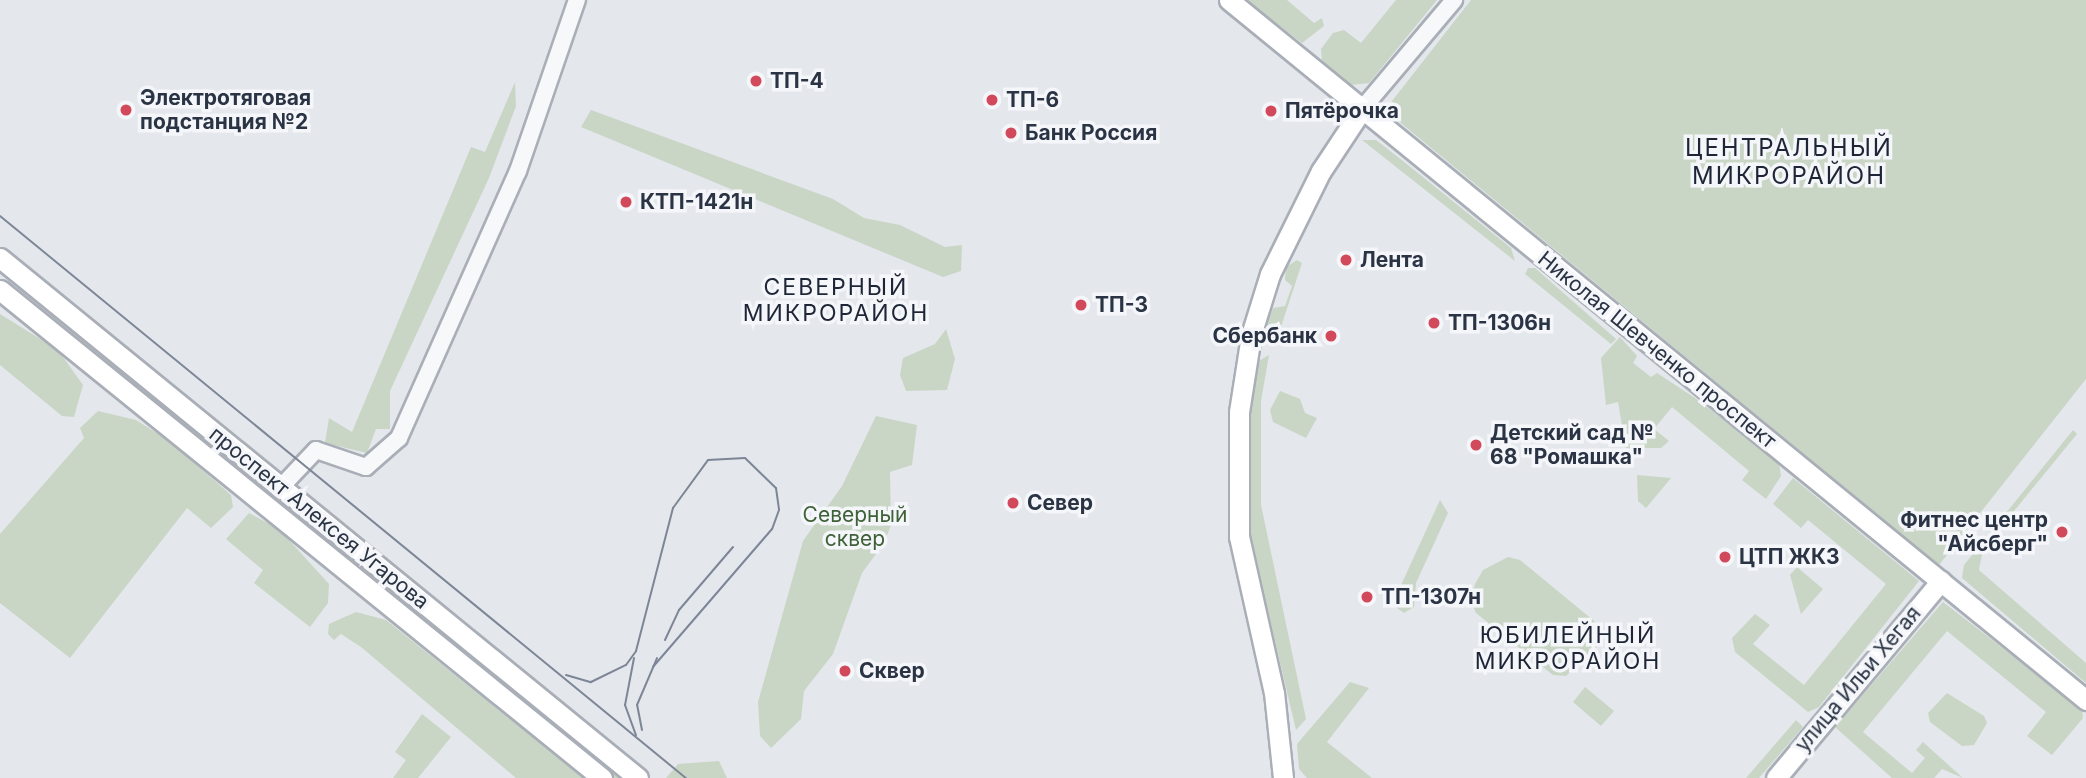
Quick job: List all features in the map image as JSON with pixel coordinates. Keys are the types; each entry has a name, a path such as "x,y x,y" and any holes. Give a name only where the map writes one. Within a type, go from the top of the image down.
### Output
{"main road":[{"name":"Николая Шевченко проспект","path":"1229,0 2086,700"},
{"path":"1283,778 1274,693 1239,537 1239,412 1251,335 1270,274 1321,171 1362,109"},
{"name":"проспект Алексея Угарова","path":"0,258 638,778"},
{"name":"проспект Алексея Угарова","path":"0,290 602,778"},
{"name":"улица Ильи Хегая","path":"1776,778 1941,581"}],"street":[{"path":"281,487 316,450 366,467 399,438 518,171 576,0"},
{"path":"1362,109 1454,0"}],"green space":[{"path":"1246,0 1287,0 1314,23 1322,18 1324,26 1302,43"},
{"path":"1396,0 1437,0 1369,83 1351,85 1322,61 1321,49 1333,33 1344,30 1361,43"},
{"path":"1471,0 2086,0 2086,379 1939,565 1385,110"},
{"path":"515,82 516,106 489,178 390,391 390,429 376,429 367,453 325,443 329,418 352,432 471,147 485,152"},
{"path":"591,110 833,199 864,218 900,225 945,247 962,245 961,271 943,277 581,127"},
{"path":"1362,140 1376,140 1403,161 1511,248 1515,261"},
{"path":"1297,260 1302,263 1275,345 1270,345 1263,340 1265,330 1273,308 1285,306 1292,286 1285,280 1286,267"},
{"path":"1528,268 1535,268 1616,339 1611,344 1525,274"},
{"path":"0,271 78,334 624,778 614,778"},
{"path":"0,314 58,350 83,385 74,417 62,416 0,365"},
{"path":"946,329 955,359 947,390 906,391 900,375 903,358 935,344"},
{"path":"1620,337 1637,356 1633,363 1651,377 1657,373 1695,398 1779,462 1781,476 1766,499 1742,480 1749,471 1672,407 1654,429 1669,441 1661,448 1626,448 1618,402 1606,405 1601,358"},
{"path":"1269,355 1261,401 1261,505 1306,719 1296,730 1251,539 1249,424 1257,362"},
{"path":"1280,391 1300,399 1305,413 1317,418 1306,438 1273,422 1270,410"},
{"path":"98,411 136,420 168,440 231,495 233,507 211,528 187,508 70,658 0,603 0,534 84,438 80,428"},
{"name":"Северный сквер","path":"876,416 917,425 912,465 890,472 891,525 884,543 862,573 833,654 804,691 801,719 771,748 760,736 758,702 803,541 842,486"},
{"path":"2073,430 2077,434 1983,549 1979,570 2086,663 2086,683 1962,578 1964,565"},
{"path":"1637,475 1671,478 1646,508 1638,501"},
{"path":"1793,478 1919,581 1819,707 1808,712 1735,652 1732,638 1755,614 1770,625 1753,644 1804,685 1886,584 1808,520 1801,528 1773,504"},
{"path":"1440,500 1448,513 1416,583 1414,607 1404,613 1393,605"},
{"path":"249,513 279,529 329,584 328,603 310,627 254,583 263,570 226,539"},
{"path":"1508,557 1520,560 1605,630 1602,642 1566,676 1553,675 1476,613 1470,599 1483,570"},
{"path":"1797,567 1823,589 1801,614 1790,575"},
{"path":"1943,602 2082,709 2083,718 2052,755 2027,736 2046,712 1947,631 1863,732 1912,773 1925,758 1916,750 1923,742 1963,778 1942,769 1934,778 1892,778 1835,727"},
{"path":"356,612 386,620 584,778 516,778 361,647 341,634 334,640 328,634 329,624"},
{"path":"1350,682 1369,688 1327,742 1372,778 1307,778 1299,769 1297,744"},
{"path":"1585,687 1614,711 1601,726 1573,702"},
{"path":"1947,693 1984,716 1987,723 1974,745 1962,746 1930,722 1928,713"},
{"path":"422,714 451,737 418,778 393,778 406,760 395,752"},
{"path":"1796,720 1803,727 1759,778 1746,778"},
{"path":"719,761 727,778 666,778 678,764"}],"tram line":[{"path":"0,216 686,778"},
{"path":"566,675 591,682 626,665 636,651 673,508 708,460 745,458 776,488 779,510 772,529 653,667"},
{"path":"665,640 679,610 733,547"},
{"path":"634,658 625,705 636,735"},
{"path":"642,730 637,705 657,658"}],"place":[{"name":"ТП-4","path":"756,81"},
{"name":"ТП-6","path":"992,100"},
{"name":"Электротяговая подстанция №2","path":"126,110"},
{"name":"Пятёрочка","path":"1271,111"},
{"name":"Банк Россия","path":"1011,133"},
{"name":"КТП-1421н","path":"626,202"},
{"name":"Лента","path":"1346,260"},
{"name":"ТП-3","path":"1081,305"},
{"name":"ТП-1306н","path":"1434,323"},
{"name":"Сбербанк","path":"1331,336"},
{"name":"Детский сад № 68 \"Ромашка\"","path":"1476,445"},
{"name":"Север","path":"1013,503"},
{"name":"Фитнес центр \"Айсберг\"","path":"2062,532"},
{"name":"ЦТП ЖК3","path":"1725,557"},
{"name":"ТП-1307н","path":"1367,597"},
{"name":"Сквер","path":"845,671"}],"district":[{"name":"ЦЕНТРАЛЬНЫЙ МИКРОРАЙОН","path":"1789,162"},
{"name":"СЕВЕРНЫЙ МИКРОРАЙОН","path":"836,300"},
{"name":"ЮБИЛЕЙНЫЙ МИКРОРАЙОН","path":"1568,648"}]}
